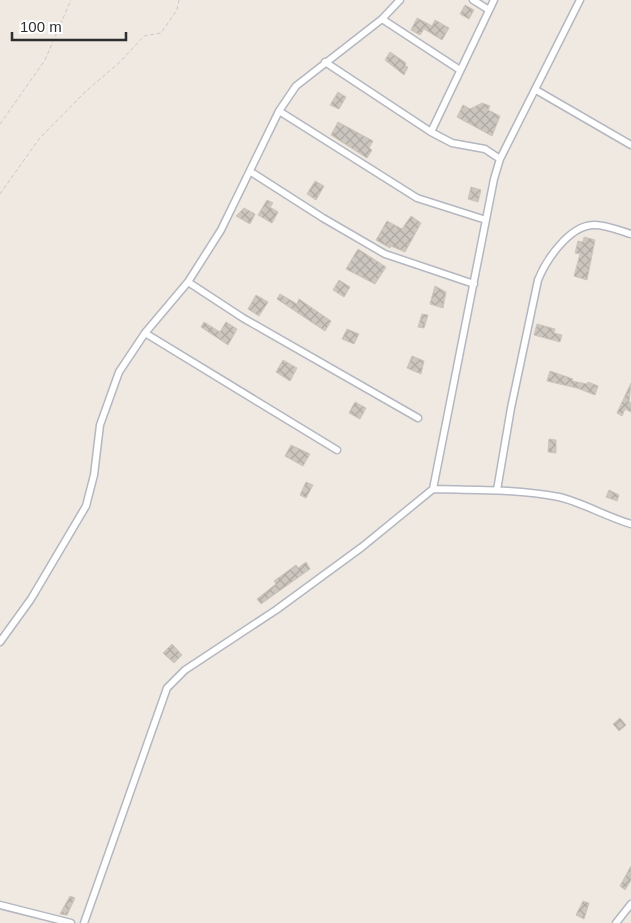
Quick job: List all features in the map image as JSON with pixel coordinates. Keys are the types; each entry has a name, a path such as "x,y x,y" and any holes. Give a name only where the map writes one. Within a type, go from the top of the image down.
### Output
{"street":[{"path":"0,642 32,599 86,506 94,475 100,425 118,372 145,333 188,282 221,230 251,172 279,111 296,86 382,19 400,0"},
{"path":"473,0 489,10"},
{"path":"431,132 494,0"},
{"path":"84,923 167,688 185,670 276,610 362,548 433,489 486,220 500,159 580,0"},
{"path":"382,19 460,70"},
{"path":"325,62 452,144 485,149 500,159"},
{"path":"536,90 631,144"},
{"path":"279,111 417,198 486,220"},
{"path":"251,172 323,218 385,254 433,272 474,284"},
{"path":"497,490 511,408 538,280 543,267 560,244 579,230 593,224 631,234"},
{"path":"188,282 252,323 418,418"},
{"path":"145,333 337,450"},
{"path":"433,489 497,490 561,497 610,518 631,524"},
{"path":"616,923 631,904"},
{"path":"0,905 71,923"}],"path":[{"path":"0,124 45,60 71,0"},
{"path":"0,194 39,139 85,92 122,61 144,36 161,33 177,10 179,0"}],"building":[{"path":"465,5 474,10 469,19 460,14"},
{"path":"417,18 432,26 435,20 449,28 442,40 424,29 420,35 411,30"},
{"path":"390,52 406,63 405,66 408,67 404,75 385,60"},
{"path":"338,92 346,97 339,109 330,105"},
{"path":"482,103 490,106 488,110 500,116 492,136 457,117 463,105 470,109"},
{"path":"338,122 373,141 369,148 372,150 367,158 331,135"},
{"path":"315,181 324,186 316,200 307,194"},
{"path":"471,187 481,190 478,202 468,199"},
{"path":"267,200 273,203 270,207 278,212 272,223 258,215"},
{"path":"244,208 255,214 250,224 236,216"},
{"path":"411,216 421,223 405,252 391,246 390,248 376,240 387,221 402,229"},
{"path":"584,237 595,240 587,280 574,276 580,254 575,253 578,241 583,242"},
{"path":"358,249 386,267 375,284 346,269"},
{"path":"339,280 350,287 344,297 333,290"},
{"path":"435,286 446,292 443,308 430,304"},
{"path":"280,294 297,304 299,299 331,321 325,331 277,299"},
{"path":"256,295 268,302 259,316 248,309"},
{"path":"422,314 428,315 424,328 418,327"},
{"path":"204,322 220,332 226,322 237,329 228,345 201,327"},
{"path":"537,324 555,329 554,333 562,335 560,342 534,335"},
{"path":"347,329 359,334 354,344 342,339"},
{"path":"412,356 424,361 421,374 407,368"},
{"path":"283,360 297,368 290,381 276,372"},
{"path":"550,371 573,379 572,381 587,384 588,382 598,386 595,395 577,388 547,381"},
{"path":"631,383 629,402 631,403 631,412 625,409 622,416 617,413"},
{"path":"355,402 366,408 360,419 349,413"},
{"path":"549,439 556,440 556,453 548,452"},
{"path":"291,445 310,454 303,466 285,456"},
{"path":"306,482 313,485 306,498 300,495"},
{"path":"609,490 619,495 617,501 606,497"},
{"path":"306,562 310,569 261,604 257,599 276,584 274,581 296,565 298,568"},
{"path":"172,644 182,655 174,663 163,653"},
{"path":"620,718 626,725 619,731 613,724"},
{"path":"631,866 631,880 625,890 620,886"},
{"path":"70,896 75,898 67,915 60,914"},
{"path":"583,901 589,903 584,919 576,915"}]}
